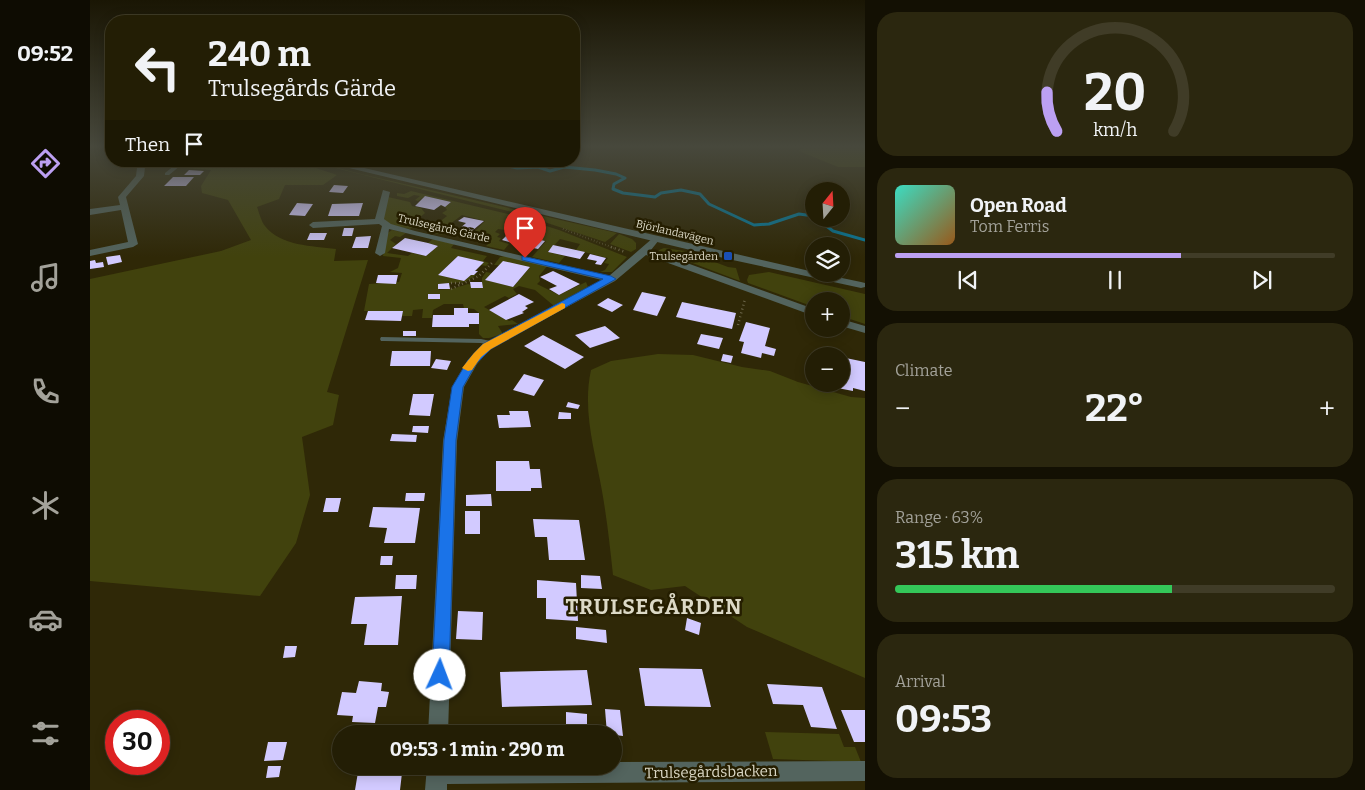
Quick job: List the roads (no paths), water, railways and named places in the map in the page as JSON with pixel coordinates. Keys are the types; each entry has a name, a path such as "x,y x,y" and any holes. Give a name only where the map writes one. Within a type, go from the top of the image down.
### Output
{"street":[{"path":"90,253 133,244 122,198 134,183"},
{"name":"Björlandavägen","path":"418,183 863,285"},
{"name":"Trulsegårds Gärde","path":"386,192 379,218 384,224 611,279"},
{"path":"90,212 123,207"},
{"path":"313,225 384,224"},
{"name":"Trulsegårds Gärde","path":"380,253 385,228 384,224"},
{"path":"438,725 450,440 458,387 472,362 492,344 611,279 644,252 656,237"},
{"name":"Björlandavägen","path":"656,237 805,270"},
{"path":"644,252 805,309"},
{"name":"Björlandavägen","path":"850,282 863,285"},
{"path":"850,325 865,330"},
{"name":"Trulsegårdsbacken","path":"437,777 865,770"}],"lane":[{"path":"384,339 481,341 492,344"}],"waterway":[{"path":"616,183 613,189 623,193 655,197 661,193 681,190 700,194 709,204 754,225 769,224 799,214 805,215"},
{"path":"829,228 833,231 865,240"}],"place":[{"name":"Trulsegården","path":"728,256"}],"district":[{"name":"TRULSEGÅRDEN","path":"654,607"}]}
